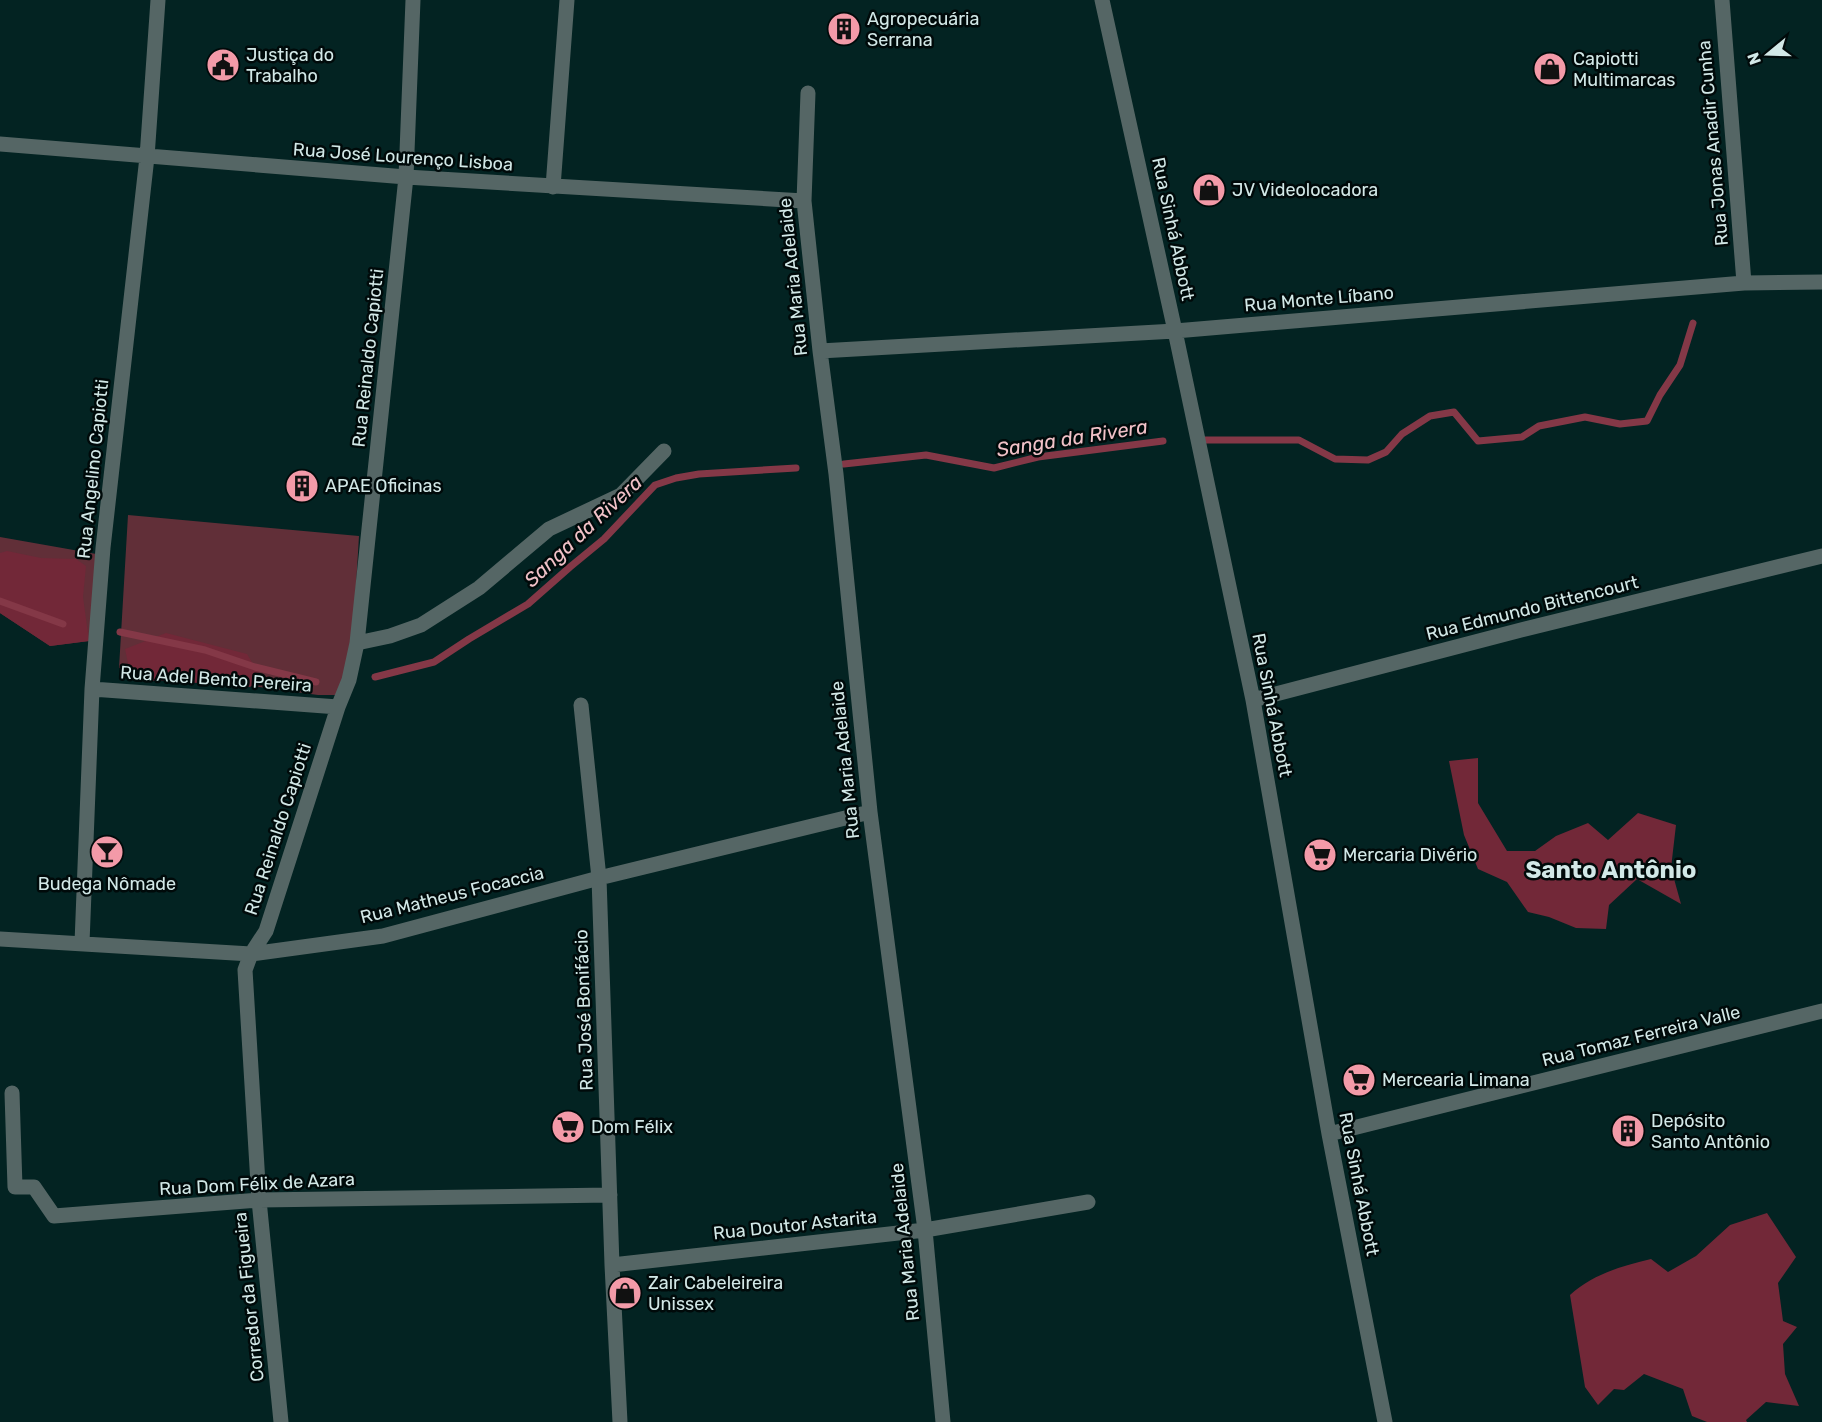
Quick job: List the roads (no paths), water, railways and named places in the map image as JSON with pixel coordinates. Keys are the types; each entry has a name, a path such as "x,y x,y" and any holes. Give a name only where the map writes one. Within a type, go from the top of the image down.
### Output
{"street":[{"name":"Rua Angelino Capiotti","path":"82,943 92,689 103,548 147,157 158,0"},
{"name":"Rua Reinaldo Capiotti","path":"251,954 266,931 338,707 349,680 357,643 406,177 413,0"},
{"path":"553,188 567,0"},
{"name":"Rua Sinhá Abbott","path":"1102,0 1253,700 1329,1134 1385,1422"},
{"name":"Rua Jonas Anadir Cunha","path":"1722,0 1744,283"},
{"name":"Rua Maria Adelaide","path":"808,93 804,201 836,474 870,812 925,1230 943,1422"},
{"name":"Rua José Lourenço Lisboa","path":"0,144 553,188 804,201"},
{"name":"Rua Monte Líbano","path":"820,351 1175,331 1744,283 1822,282"},
{"path":"357,643 390,636 421,624 479,588 549,529 621,495 664,451"},
{"name":"Rua Edmundo Bittencourt","path":"1253,700 1521,630 1822,556"},
{"name":"Rua Adel Bento Pereira","path":"92,689 338,707"},
{"name":"Rua José Bonifácio","path":"581,705 599,878 612,1265 620,1422"},
{"name":"Rua Matheus Focaccia","path":"0,939 251,954 382,936 599,878 870,812"},
{"name":"Corredor da Figueira","path":"251,954 245,969 259,1200 281,1422"},
{"name":"Rua Tomaz Ferreira Valle","path":"1329,1134 1822,1011"},
{"name":"Rua Dom Félix de Azara","path":"12,1094 15,1187 34,1187 54,1216 259,1200 610,1196"},
{"name":"Rua Doutor Astarita","path":"612,1265 925,1230 1088,1202"}],"waterway":[{"name":"Sanga da Rivera","path":"1203,440 1299,440 1335,459 1368,460 1386,452 1402,434 1430,416 1454,412 1478,441 1522,437 1539,426 1585,417 1620,424 1647,421 1660,395 1680,365 1693,323"},
{"name":"Sanga da Rivera","path":"844,464 926,455 994,468 1038,457 1163,441"},
{"name":"Sanga da Rivera","path":"375,677 434,662 528,604 604,539 655,485 699,474 796,468"},
{"name":"Sanga da Rivera","path":"0,601 63,624"},
{"name":"Sanga da Rivera","path":"120,632 205,650 255,667 316,682"}],"place":[{"name":"Agropecuária Serrana","path":"844,29"},
{"name":"Justiça do Trabalho","path":"223,65"},
{"name":"Capiotti Multimarcas","path":"1550,69"},
{"name":"JV Videolocadora","path":"1209,190"},
{"name":"APAE Oficinas","path":"302,486"},
{"name":"Budega Nômade","path":"107,852"},
{"name":"Mercaria Divério","path":"1320,855"},
{"name":"Mercearia Limana","path":"1359,1080"},
{"name":"Dom Félix","path":"568,1127"},
{"name":"Depósito Santo Antônio","path":"1628,1131"},
{"name":"Zair Cabeleireira Unissex","path":"625,1293"}],"district":[{"name":"Santo Antônio","path":"1611,870"}]}
